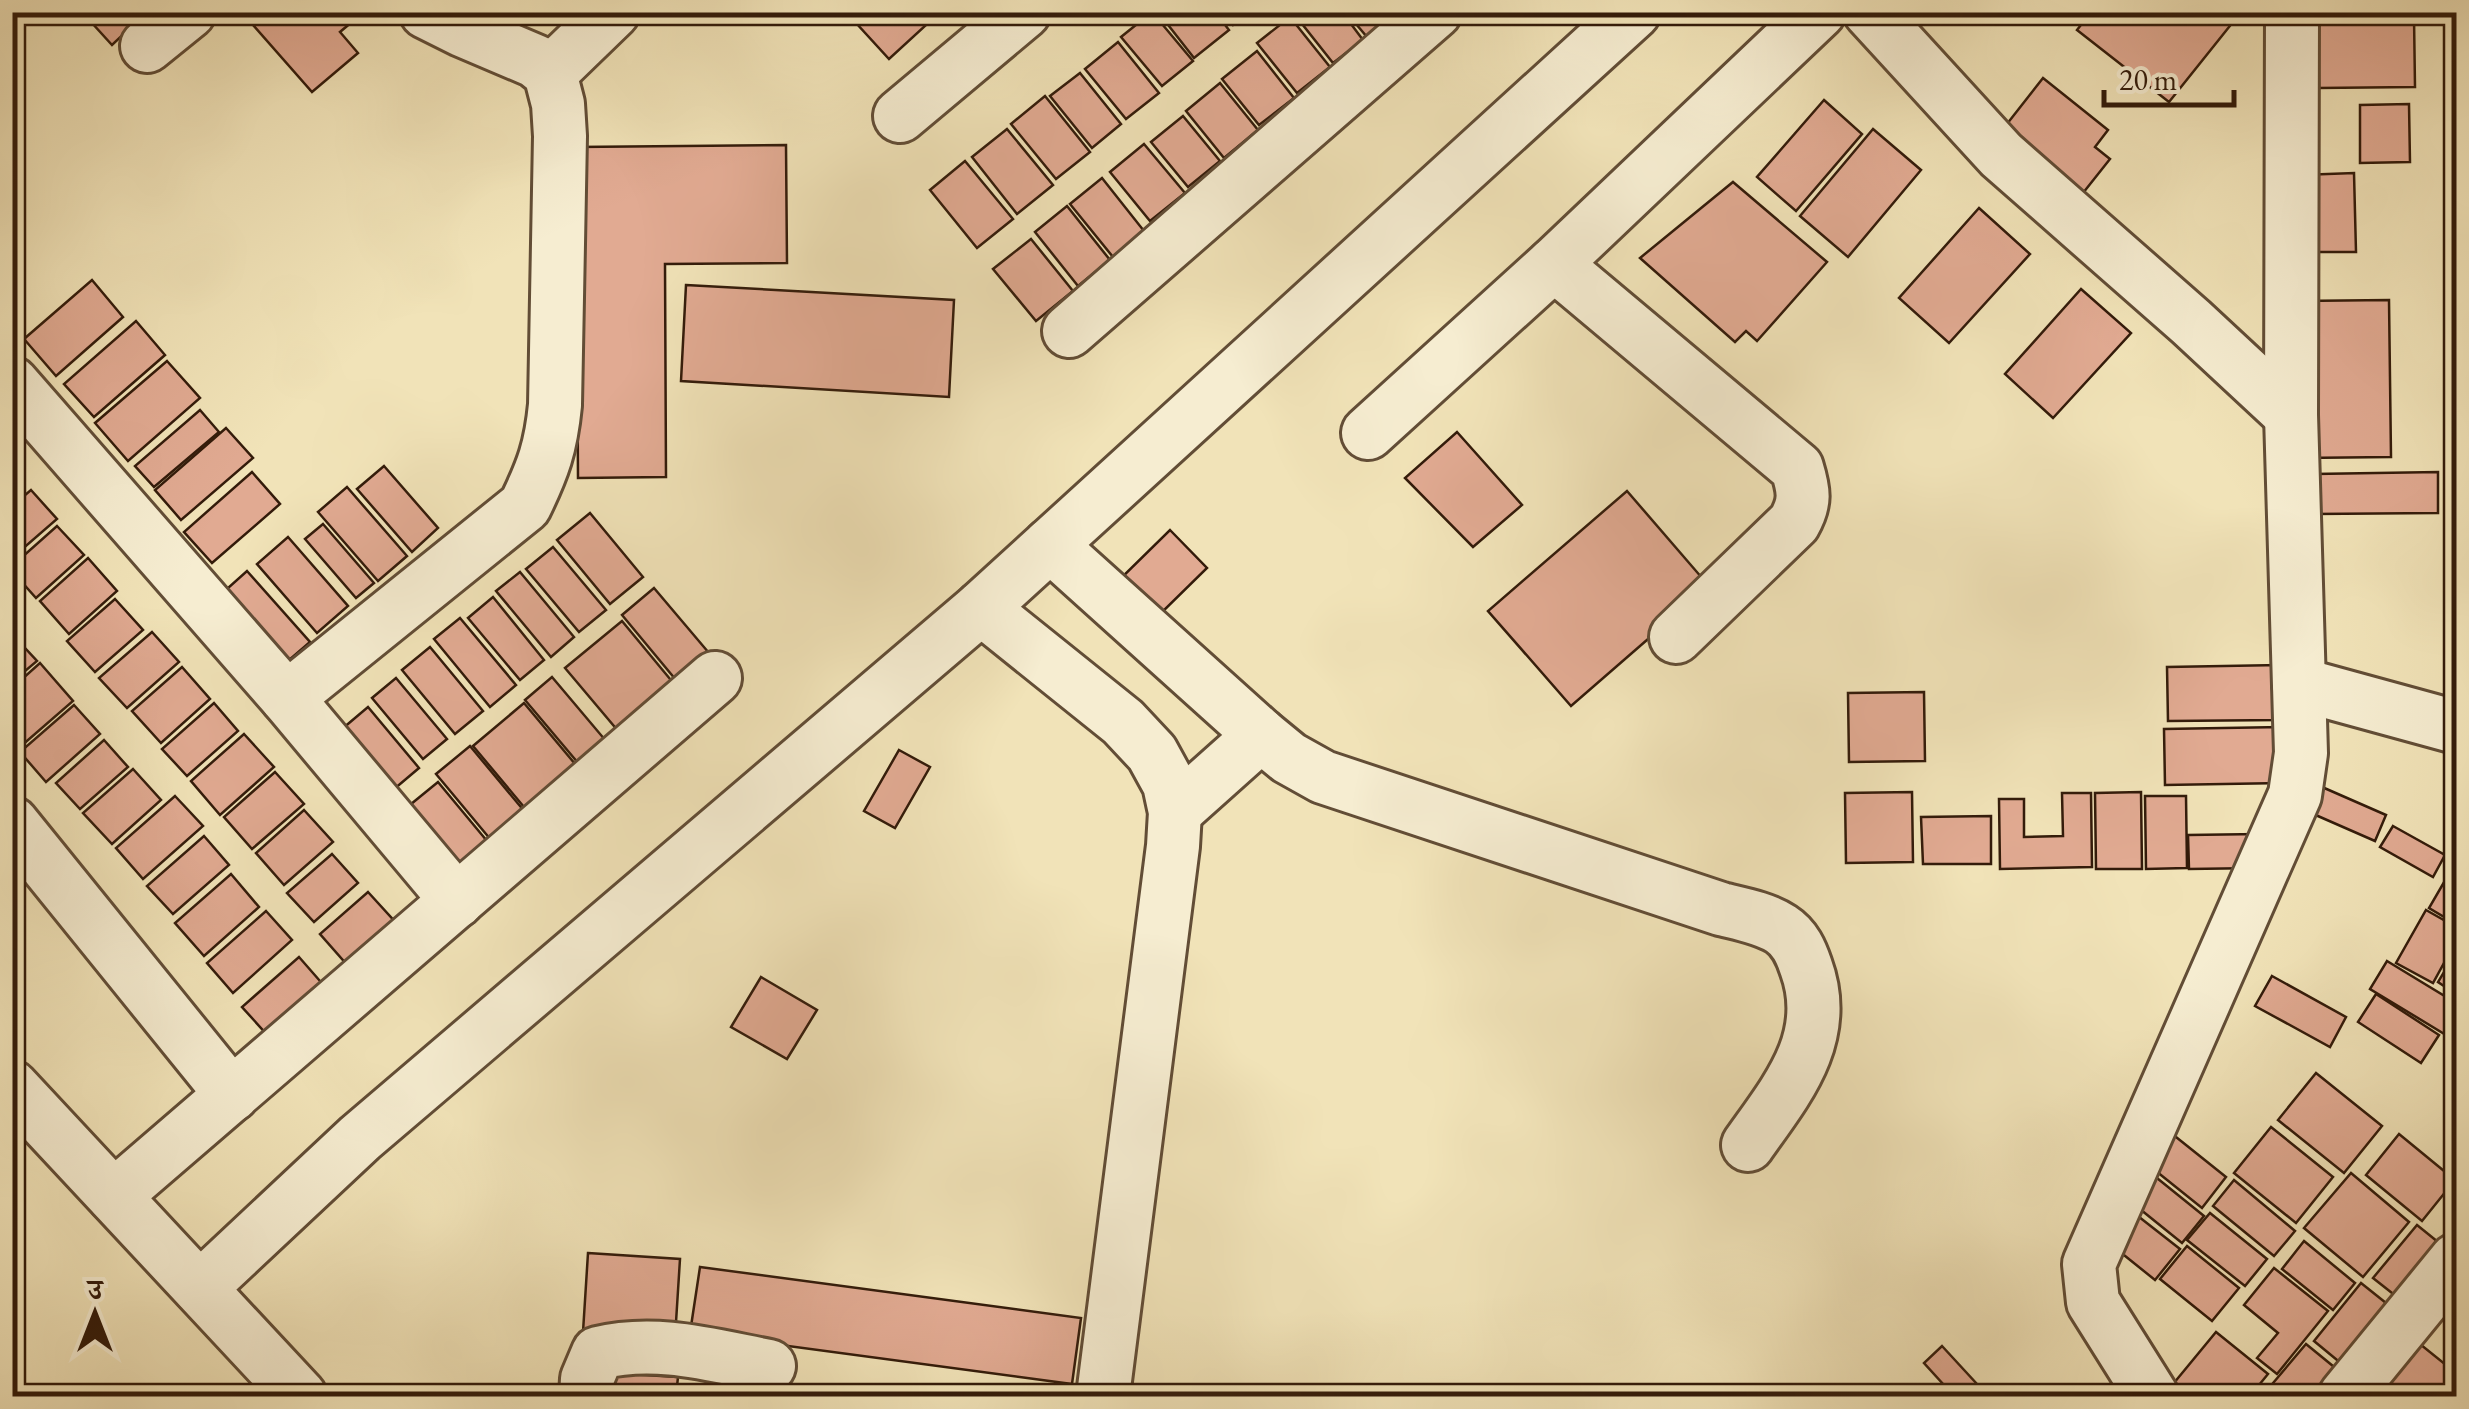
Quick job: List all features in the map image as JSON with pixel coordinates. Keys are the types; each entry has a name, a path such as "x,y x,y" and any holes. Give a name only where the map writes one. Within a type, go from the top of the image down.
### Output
{"street":[{"path":"147,46 189,12"},
{"path":"287,698 524,506 552,440 560,136 558,104 550,74 536,61 426,12"},
{"path":"550,74 612,12"},
{"path":"900,116 1024,12"},
{"path":"1069,330 1435,12"},
{"path":"200,1288 360,1138 981,608 1634,12"},
{"path":"1368,433 1554,264 1819,12"},
{"path":"1870,12 2001,154 2291,414"},
{"path":"2152,1396 2094,1302 2089,1264 2295,795 2301,753 2291,414 2292,12"},
{"path":"1554,264 1797,468 1803,488 1802,509 1794,523 1676,636"},
{"path":"12,383 287,698 457,901"},
{"path":"1050,545 1261,735 1289,758 1323,777 1763,920 1783,930 1798,946 1810,977 1815,1006 1810,1040 1794,1080 1748,1145"},
{"path":"981,608 1123,722 1152,753 1169,784 1175,812 1103,1396"},
{"path":"114,1196 715,678"},
{"path":"2299,684 2456,727"},
{"path":"1175,812 1261,735"},
{"path":"12,823 232,1095"},
{"path":"12,1086 300,1396"},
{"path":"2346,1396 2456,1260"},
{"path":"586,1396 587,1379 598,1353 625,1346 663,1346 769,1366"}],"building":[{"path":"82,12 147,12 112,45"},
{"path":"270,12 345,12 353,21 340,32 358,53 312,92 254,26"},
{"path":"846,12 912,12 925,26 889,59"},
{"path":"1152,12 1193,61 1162,86 1121,37"},
{"path":"1158,12 1215,12 1229,30 1194,58"},
{"path":"1223,12 1249,12 1233,25"},
{"path":"1342,12 1363,40 1333,63 1295,15"},
{"path":"1346,12 1397,12 1367,37"},
{"path":"2091,12 2241,12 2169,102 2077,30"},
{"path":"1290,17 1330,67 1297,93 1257,43"},
{"path":"2414,17 2415,87 2319,88 2318,19"},
{"path":"1118,42 1159,93 1126,119 1085,69"},
{"path":"1257,51 1294,98 1259,125 1222,79"},
{"path":"1080,73 1121,124 1092,148 1050,96"},
{"path":"2043,78 2108,130 2095,147 2110,159 2083,193 2003,129"},
{"path":"1220,83 1258,130 1224,158 1186,111"},
{"path":"1045,96 1090,152 1056,179 1011,124"},
{"path":"1824,100 1862,134 1796,211 1757,177"},
{"path":"2409,104 2410,162 2360,163 2360,105"},
{"path":"1183,116 1220,161 1188,187 1151,142"},
{"path":"1007,129 1053,185 1017,214 972,157"},
{"path":"1873,129 1921,170 1848,257 1800,216"},
{"path":"1144,144 1185,193 1150,221 1110,172"},
{"path":"786,145 787,263 665,264 666,477 578,478 576,147"},
{"path":"965,161 1013,219 977,248 930,190"},
{"path":"2354,173 2356,252 2303,252 2301,175"},
{"path":"1102,178 1144,231 1113,257 1070,204"},
{"path":"1733,182 1827,262 1757,341 1746,331 1735,342 1640,258"},
{"path":"1067,206 1110,260 1078,286 1035,232"},
{"path":"1979,208 2030,254 1949,343 1899,298"},
{"path":"1031,239 1073,291 1036,321 993,269"},
{"path":"92,280 123,317 56,376 24,339"},
{"path":"686,285 954,300 949,397 681,381"},
{"path":"2081,289 2131,333 2053,418 2005,374"},
{"path":"2389,300 2391,457 2300,458 2298,301"},
{"path":"136,321 165,355 94,417 64,384"},
{"path":"167,361 200,398 128,461 95,423"},
{"path":"200,410 219,432 154,487 135,466"},
{"path":"226,428 253,458 181,520 155,490"},
{"path":"1457,432 1522,505 1473,547 1405,478"},
{"path":"384,466 438,528 412,552 357,489"},
{"path":"252,472 280,504 212,563 184,532"},
{"path":"2438,472 2438,513 2314,514 2314,474"},
{"path":"2456,478 2456,547 2453,547"},
{"path":"347,487 407,556 378,581 318,512"},
{"path":"31,490 57,519 12,558 12,506"},
{"path":"1627,491 1709,586 1571,706 1488,611"},
{"path":"590,513 643,577 610,604 557,540"},
{"path":"323,524 374,583 356,598 305,539"},
{"path":"57,526 84,555 36,598 12,566"},
{"path":"1170,530 1207,568 1151,623 1114,585"},
{"path":"288,537 348,606 317,633 257,564"},
{"path":"553,547 606,610 579,632 526,569"},
{"path":"88,558 117,591 69,634 40,601"},
{"path":"2456,565 2456,701 2455,701"},
{"path":"247,571 310,642 281,667 219,596"},
{"path":"520,572 574,637 551,657 496,591"},
{"path":"654,588 709,653 676,680 622,615"},
{"path":"493,597 544,660 520,680 468,618"},
{"path":"115,599 143,630 95,672 67,641"},
{"path":"460,618 516,685 490,707 434,639"},
{"path":"622,621 675,685 619,732 565,668"},
{"path":"152,632 179,662 127,708 99,678"},
{"path":"12,634 37,661 12,682"},
{"path":"430,647 483,711 455,734 402,670"},
{"path":"40,663 73,701 20,747 12,739 12,688"},
{"path":"2280,665 2281,720 2168,721 2167,667"},
{"path":"182,667 210,699 161,743 132,711"},
{"path":"552,677 606,741 579,764 525,700"},
{"path":"396,678 447,739 423,759 372,698"},
{"path":"1924,692 1925,761 1849,762 1848,693"},
{"path":"214,703 238,731 187,776 162,749"},
{"path":"524,703 586,777 534,819 473,746"},
{"path":"74,705 100,734 46,782 20,752"},
{"path":"368,707 419,768 393,790 342,729"},
{"path":"2282,727 2283,783 2165,785 2164,729"},
{"path":"244,734 274,767 220,815 191,781"},
{"path":"104,740 128,767 80,809 56,783"},
{"path":"470,746 535,824 501,852 436,774"},
{"path":"899,750 930,767 895,828 864,811"},
{"path":"133,769 161,800 112,844 83,813"},
{"path":"275,772 304,804 252,849 224,817"},
{"path":"438,782 497,853 465,879 405,809"},
{"path":"2322,787 2386,815 2375,841 2311,813"},
{"path":"1912,792 1913,862 1846,863 1845,793"},
{"path":"2141,792 2142,869 2096,869 2095,793"},
{"path":"2062,793 2091,793 2092,867 2000,869 1999,799 2024,799 2024,837 2063,836"},
{"path":"175,796 203,826 143,879 116,848"},
{"path":"2145,796 2186,796 2187,868 2146,869"},
{"path":"304,810 333,842 284,885 256,853"},
{"path":"1991,816 1991,864 1923,864 1921,817"},
{"path":"2393,826 2445,855 2433,877 2380,847"},
{"path":"2259,834 2259,868 2189,869 2188,835"},
{"path":"204,836 229,865 173,914 147,886"},
{"path":"332,854 358,883 314,922 287,893"},
{"path":"2456,866 2456,924 2429,908"},
{"path":"231,874 259,907 204,956 175,923"},
{"path":"368,892 398,925 349,967 320,934"},
{"path":"2426,910 2456,927 2456,941 2433,983 2396,963"},
{"path":"266,911 292,940 233,993 207,963"},
{"path":"2456,952 2456,994 2438,982"},
{"path":"299,957 327,989 270,1038 242,1007"},
{"path":"2387,961 2456,1003 2456,1018 2446,1035 2370,989"},
{"path":"2272,976 2346,1017 2330,1047 2255,1006"},
{"path":"761,977 817,1010 787,1059 731,1027"},
{"path":"2376,994 2439,1035 2421,1063 2358,1022"},
{"path":"2316,1073 2382,1126 2344,1173 2278,1120"},
{"path":"2271,1127 2333,1177 2296,1223 2234,1173"},
{"path":"2166,1129 2226,1177 2202,1208 2141,1159"},
{"path":"2399,1134 2455,1180 2422,1221 2366,1175"},
{"path":"2147,1170 2204,1216 2182,1243 2125,1197"},
{"path":"2351,1173 2409,1222 2363,1277 2304,1228"},
{"path":"2234,1180 2295,1231 2274,1256 2213,1206"},
{"path":"2134,1213 2180,1249 2155,1280 2109,1243"},
{"path":"2210,1213 2267,1259 2245,1286 2187,1240"},
{"path":"2417,1225 2454,1255 2411,1308 2373,1278"},
{"path":"2304,1241 2355,1283 2333,1310 2282,1269"},
{"path":"2187,1246 2239,1288 2212,1321 2160,1279"},
{"path":"588,1253 680,1259 675,1338 583,1332"},
{"path":"700,1267 1081,1318 1072,1384 690,1333"},
{"path":"2274,1268 2328,1311 2277,1374 2257,1358 2278,1333 2244,1305"},
{"path":"2361,1283 2401,1315 2354,1374 2314,1341"},
{"path":"2216,1332 2268,1374 2250,1396 2164,1395"},
{"path":"2410,1336 2456,1373 2456,1396 2361,1396"},
{"path":"2306,1344 2350,1380 2336,1396 2277,1396 2268,1389"},
{"path":"1942,1346 1988,1396 1954,1396 1924,1363"},
{"path":"593,1372 678,1377 676,1396 591,1396"},
{"path":"716,1380 747,1383 746,1396 714,1396"}]}
